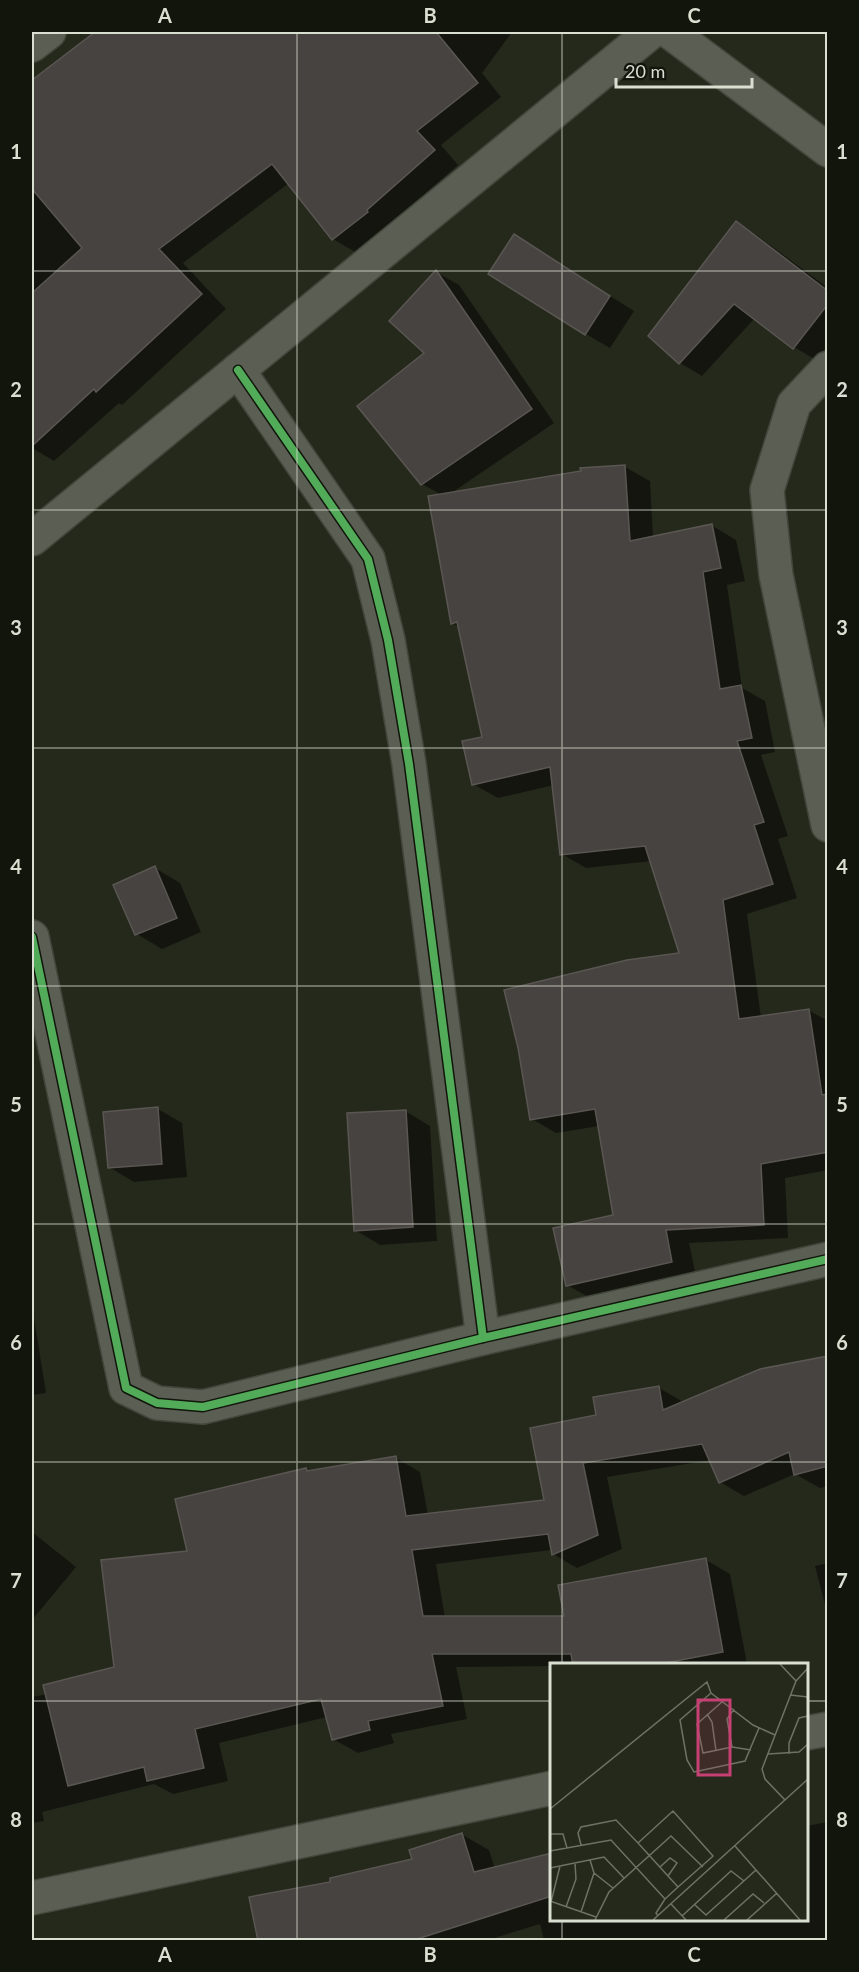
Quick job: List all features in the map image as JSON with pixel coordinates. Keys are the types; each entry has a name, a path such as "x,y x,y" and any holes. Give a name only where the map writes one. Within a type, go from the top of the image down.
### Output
{"street":[{"path":"32,45 49,32"},
{"path":"32,539 651,32"},
{"path":"670,32 828,150"},
{"path":"828,368 794,404 767,490 776,575 828,825"},
{"path":"238,370 368,559 388,640 409,764 483,1338"},
{"path":"32,937 126,1388 157,1403 203,1407 483,1338 828,1259"},
{"path":"808,1733 828,1729"},
{"path":"32,1898 550,1788"}],"building":[{"path":"95,32 436,32 478,83 417,131 435,150 367,210 368,212 332,240 272,164 159,249 202,294 96,392 94,389 32,446 32,293 82,248 32,189 32,80"},
{"path":"736,221 828,291 828,304 793,349 734,304 679,364 648,336"},
{"path":"514,234 610,296 585,335 488,274"},
{"path":"436,270 532,409 421,485 357,406 424,353 389,321"},
{"path":"625,465 630,541 712,524 721,568 703,572 720,689 741,685 752,738 737,741 764,822 754,825 773,884 723,900 739,1019 809,1009 822,1095 828,1094 828,1152 761,1164 764,1225 666,1230 672,1262 566,1286 553,1228 613,1215 595,1109 530,1120 518,1048 504,990 627,960 679,953 645,846 560,855 550,767 472,785 462,741 482,737 457,622 451,624 428,496 581,471 580,468"},
{"path":"155,866 177,918 135,935 113,885"},
{"path":"158,1107 162,1164 108,1168 103,1112"},
{"path":"406,1110 413,1227 354,1231 347,1113"},
{"path":"828,1356 828,1466 794,1475 789,1452 719,1483 702,1444 583,1463 598,1535 552,1555 548,1534 412,1550 423,1616 564,1616 558,1585 706,1558 723,1652 665,1663 573,1663 571,1654 432,1654 443,1706 368,1721 370,1730 332,1740 321,1699 195,1729 204,1768 147,1781 144,1767 68,1786 43,1685 114,1667 101,1560 187,1551 175,1499 306,1468 307,1471 396,1456 406,1516 544,1500 530,1428 596,1415 593,1397 659,1386 663,1410 760,1369"},
{"path":"462,1833 474,1872 550,1853 550,1897 411,1941 258,1941 249,1897 330,1882 330,1878 412,1859 409,1850"}],"cycle path":[{"path":"238,370 368,559 388,640 409,764 483,1338"},
{"path":"32,937 126,1388 157,1403 203,1407 483,1338 828,1259"}]}
